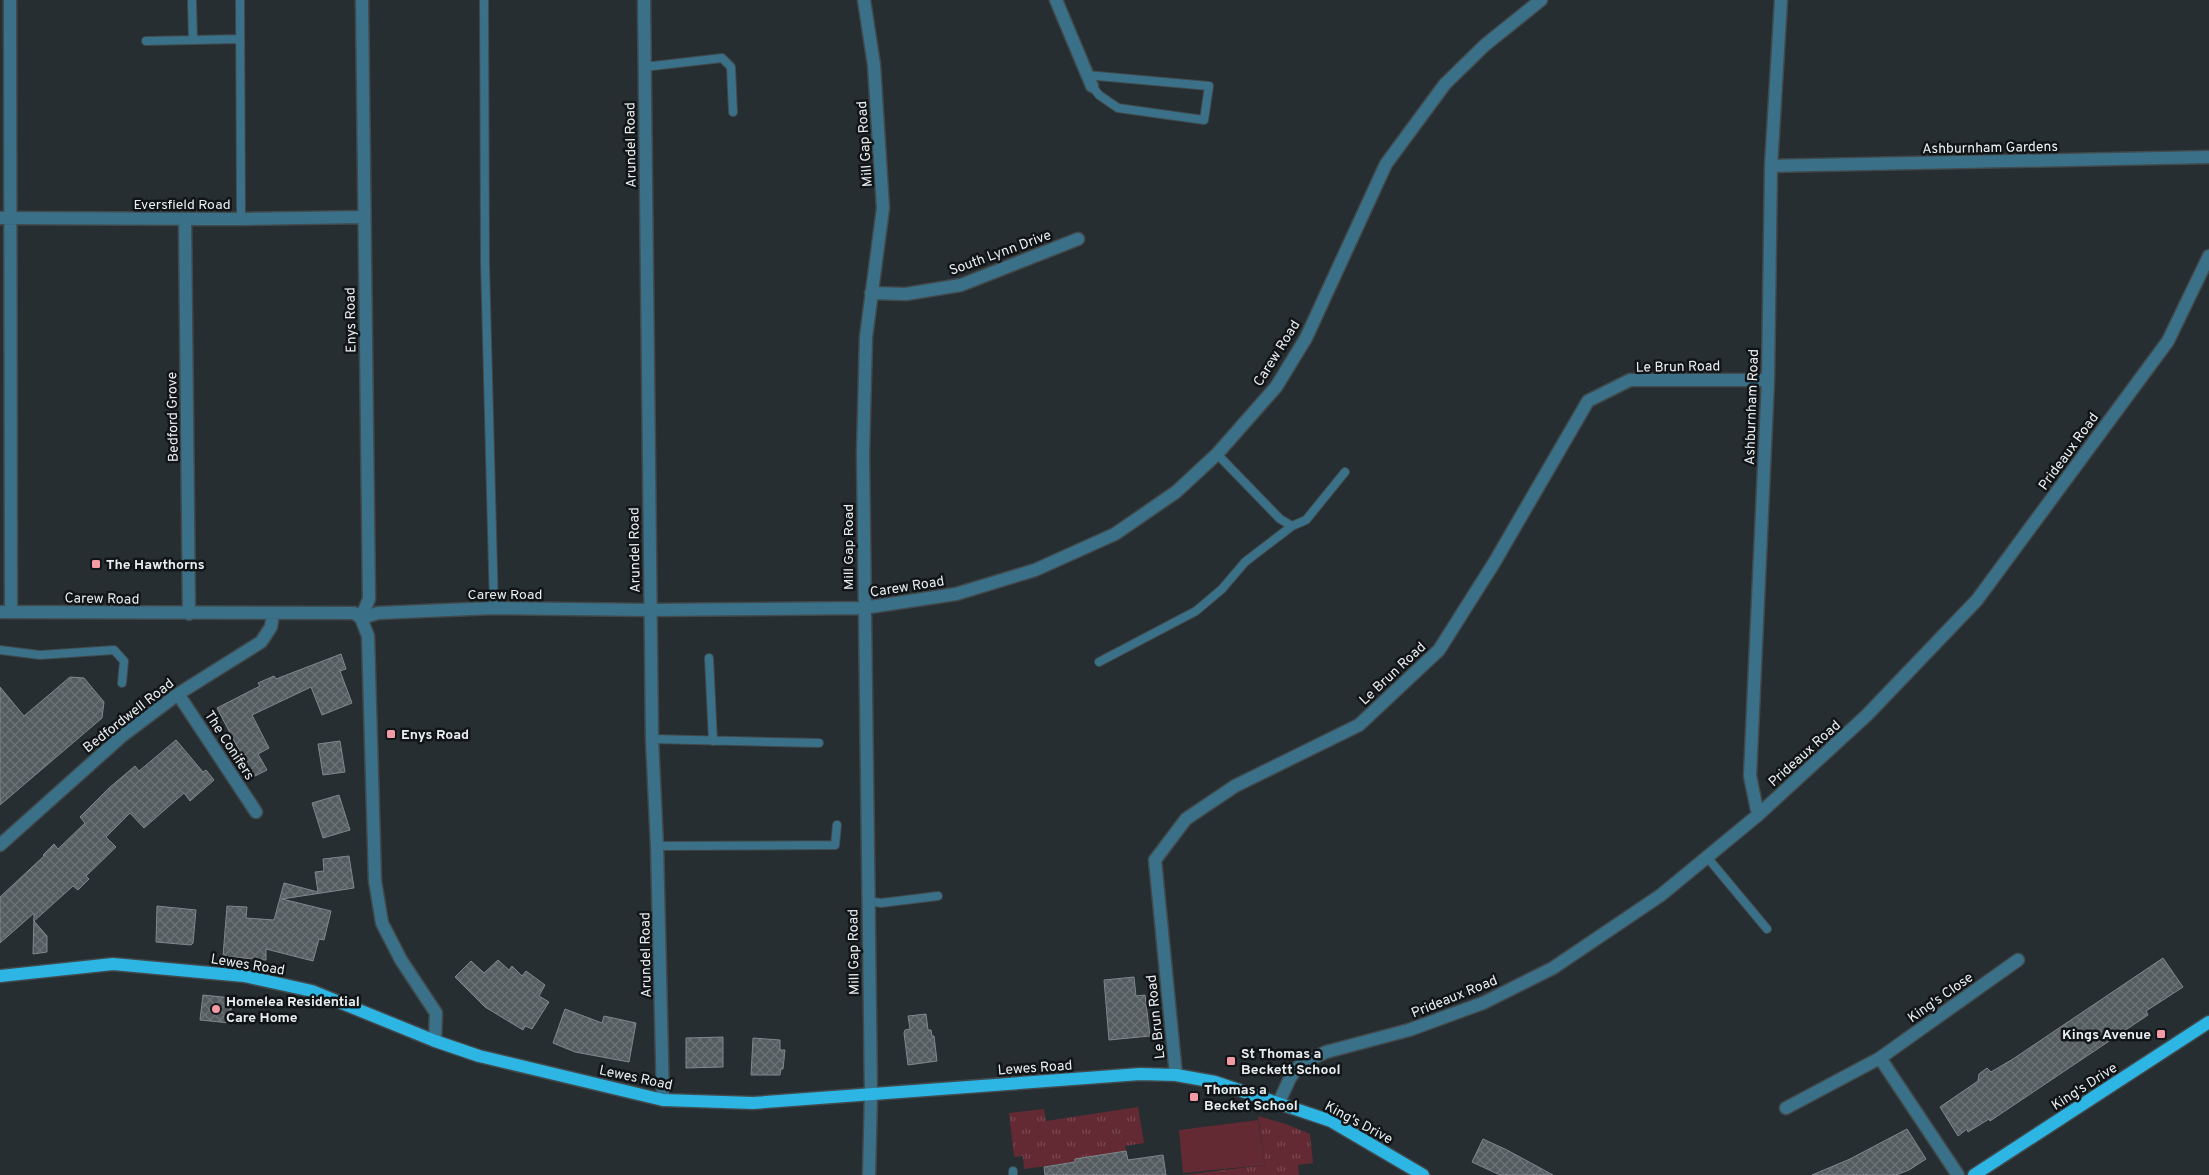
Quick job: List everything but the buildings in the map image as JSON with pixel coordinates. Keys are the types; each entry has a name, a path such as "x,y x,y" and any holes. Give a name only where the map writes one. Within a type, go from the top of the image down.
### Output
{"main road":[{"name":"Lewes Road","path":"0,976 113,964 244,976 312,991 435,1041 479,1056 663,1100 753,1103 1140,1074 1176,1076 1241,1089 1278,1102"},
{"name":"King's Drive","path":"1974,1175 2209,1022"},
{"name":"King's Drive","path":"1278,1102 1330,1121 1422,1175"}],"street":[{"path":"6,612 5,218 10,0"},
{"name":"Enys Road","path":"361,618 369,599 362,0"},
{"name":"Arundel Road","path":"644,0 652,739 657,846 663,1100"},
{"name":"Mill Gap Road","path":"864,0 874,64 883,208 866,337 863,444 863,608 865,624 867,901 871,1095 869,1175"},
{"path":"1056,0 1089,80"},
{"name":"Carew Road","path":"6,612 354,613 361,618 378,613 494,608 650,610 863,608 956,594 1035,570 1115,534 1176,492 1217,454 1276,387 1306,338 1386,164 1445,84 1484,45 1541,0"},
{"name":"Ashburnham Road","path":"1758,815 1750,776 1768,380 1771,166 1782,0"},
{"name":"Ashburnham Gardens","path":"1771,166 2209,157"},
{"name":"Eversfield Road","path":"5,218 241,219 364,217"},
{"name":"Bedford Grove","path":"185,219 189,614"},
{"name":"South Lynn Drive","path":"871,293 906,294 961,285 1078,238"},
{"name":"Prideaux Road","path":"1278,1102 1298,1066 1312,1058 1326,1052 1409,1030 1483,1003 1552,968 1661,895 1758,815 1868,715 1977,600 2168,341 2209,256"},
{"name":"Le Brun Road","path":"1176,1076 1155,860 1186,819 1235,786 1359,724 1439,650 1494,562 1588,400 1630,380 1768,380"},
{"name":"Bedfordwell Road","path":"0,845 122,736 178,694 261,642 270,626 273,614"},
{"path":"361,618 368,636 375,881 382,923 402,960 436,1013 435,1041"},
{"name":"The Conifers","path":"178,694 256,812"},
{"name":"King's Close","path":"1786,1108 1880,1058 2018,960"},
{"path":"1880,1058 1958,1175"}],"lane":[{"path":"240,0 241,219"},
{"path":"484,0 485,263 494,608"},
{"path":"192,2 192,40"},
{"path":"146,42 240,39"},
{"path":"644,67 722,58 731,67 733,112"},
{"path":"1089,80 1209,86 1204,120 1118,108 1099,95 1089,80"},
{"path":"1217,454 1280,518 1292,526"},
{"path":"1099,662 1196,610 1222,590 1245,562 1292,526 1306,520 1345,472"},
{"path":"0,650 40,655 114,650 124,661 122,683"},
{"path":"710,658 713,741"},
{"path":"652,739 819,743"},
{"path":"657,846 835,845 836,825"},
{"path":"1707,857 1767,929"},
{"path":"867,901 881,903 938,896"}],"green space":[{"path":"1138,1107 1144,1143 1125,1146 1126,1151 1075,1159 1075,1162 1024,1169 1023,1156 1014,1157 1009,1113 1044,1109 1046,1121"},
{"path":"1258,1116 1286,1124 1310,1134 1313,1163 1298,1165 1299,1175 1183,1175 1265,1165"},
{"path":"1258,1120 1265,1165 1183,1173 1179,1130"}],"place":[{"name":"The Hawthorns","path":"96,564"},
{"name":"Enys Road","path":"391,734"},
{"name":"Homelea Residential Care Home","path":"216,1009"},
{"name":"Kings Avenue","path":"2161,1034"},
{"name":"St Thomas a Beckett School","path":"1231,1061"},
{"name":"Thomas a Becket School","path":"1194,1097"}]}
